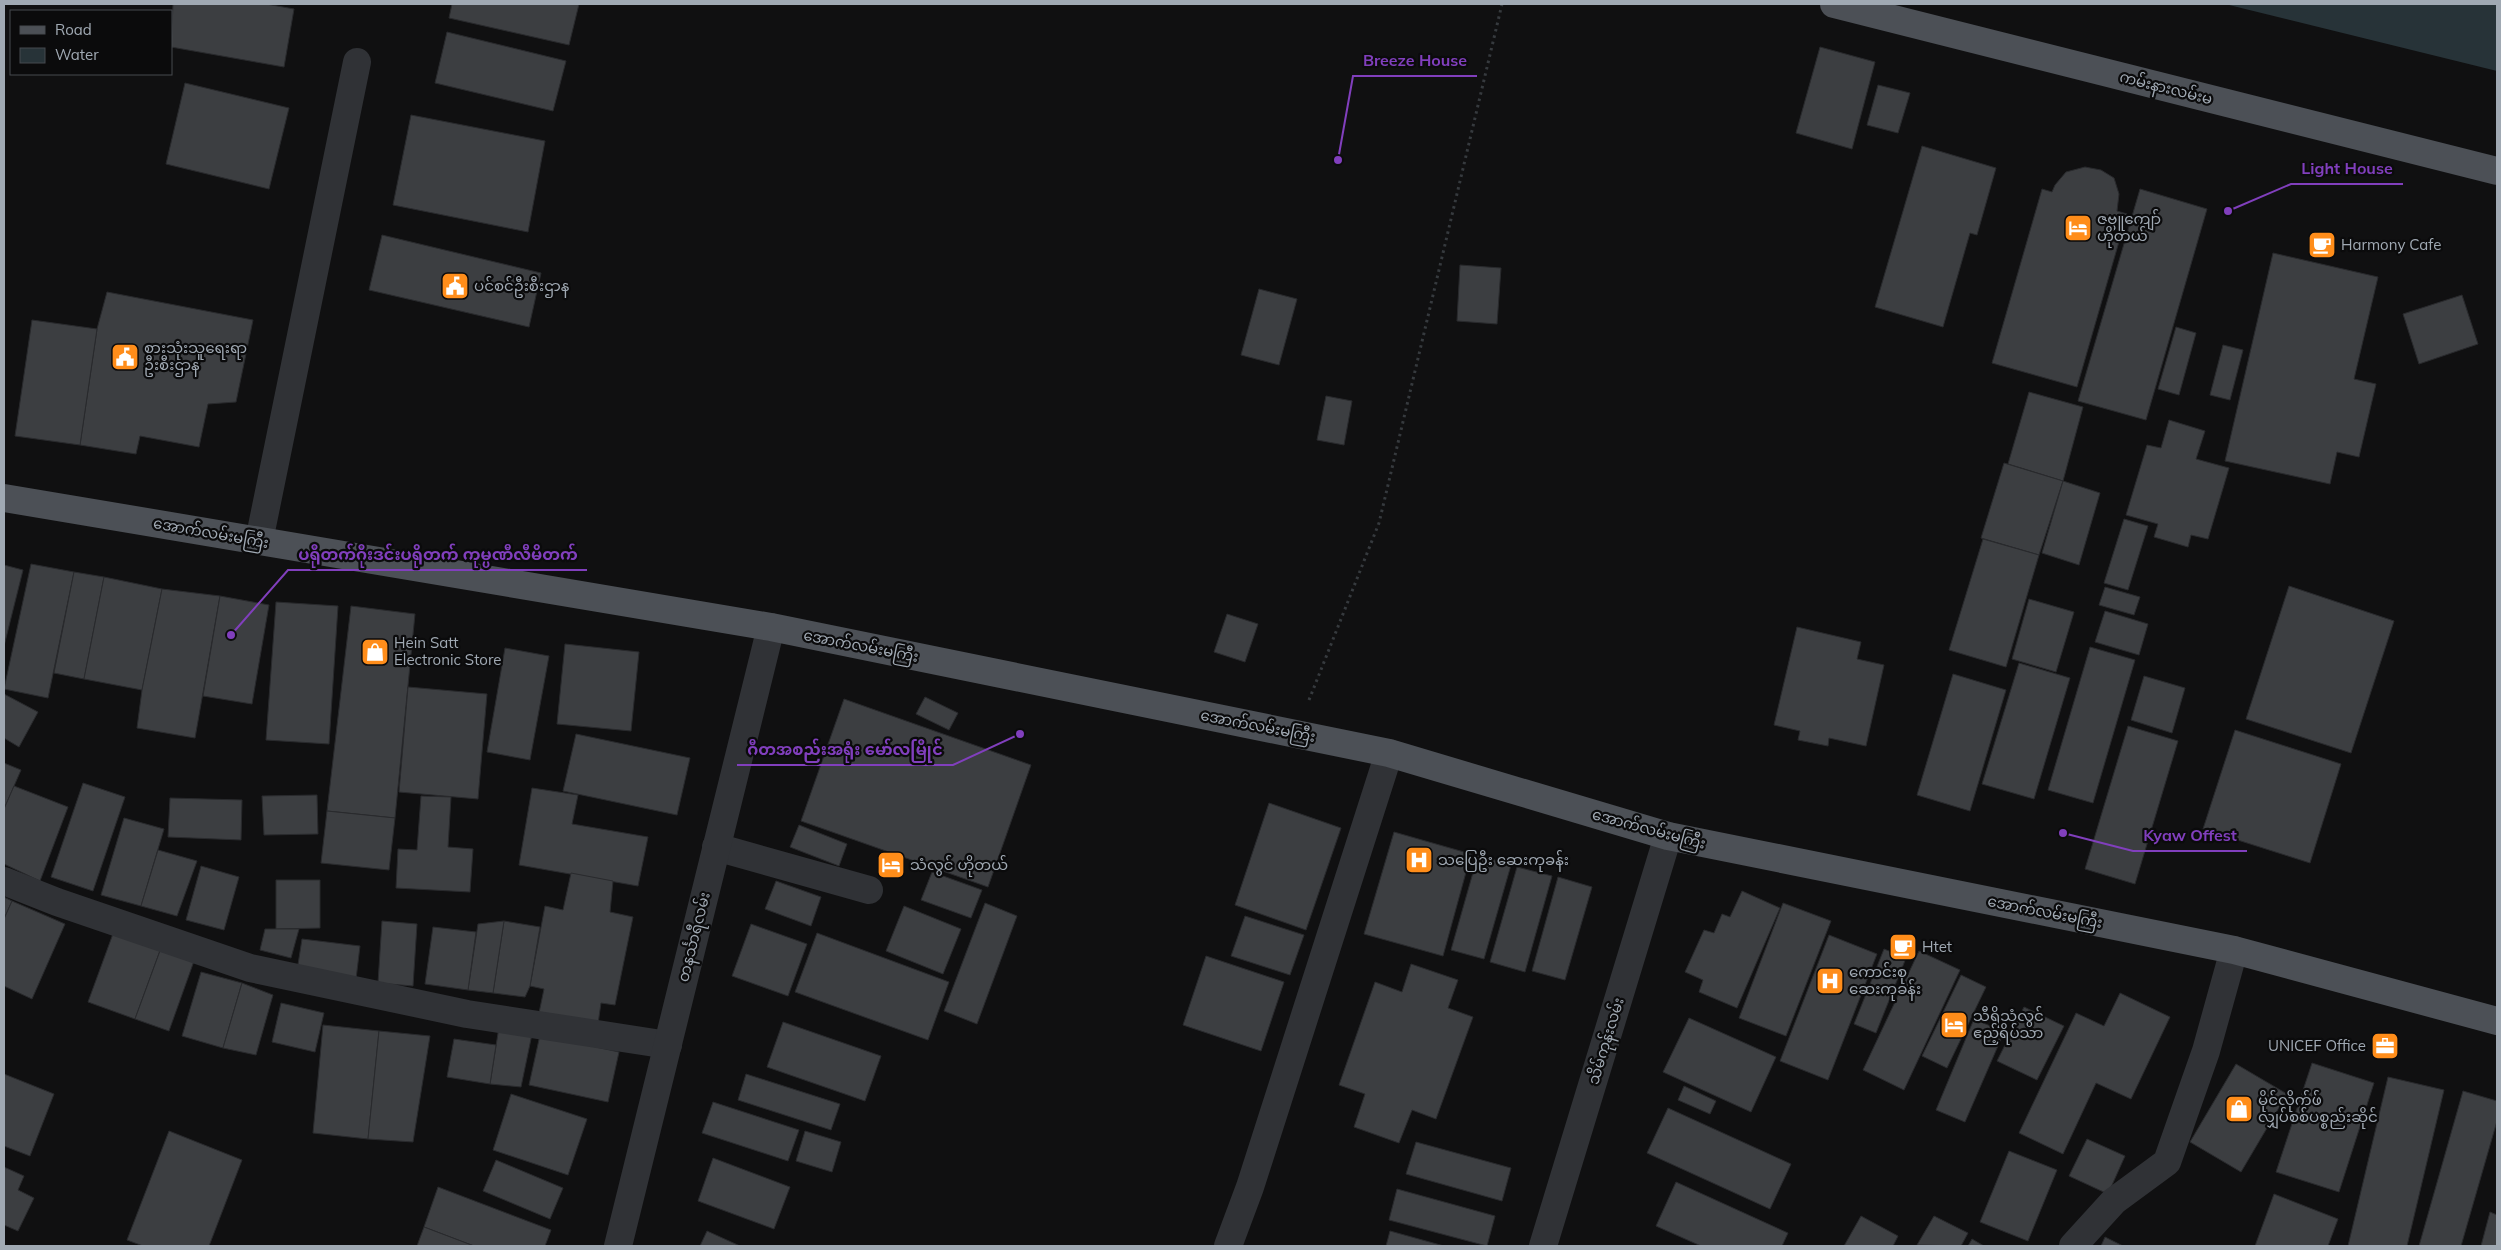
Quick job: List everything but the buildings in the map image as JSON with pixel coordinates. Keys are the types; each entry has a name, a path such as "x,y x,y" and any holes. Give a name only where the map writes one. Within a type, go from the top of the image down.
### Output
{"main road":[{"name":"ကမ်းနားလမ်းမ","path":"1834,4 2497,171"},
{"name":"အောက်လမ်းမကြီး","path":"4,498 771,627 1389,753 1668,836 2234,950 2497,1021"}],"street":[{"path":"259,541 357,62"},
{"name":"တနင်္သာရီလမ်း","path":"618,1246 771,627"},
{"path":"1228,1246 1250,1187 1389,753"},
{"name":"သိမ်ကုန်းလမ်း","path":"1544,1246 1668,836"},
{"path":"716,847 869,890"},
{"path":"4,881 57,902 250,968 467,1014 668,1045"},
{"path":"2073,1246 2114,1201 2167,1162 2206,1051 2234,950"}],"path":[{"path":"1296,734 1380,523 1502,4"}],"water":[{"path":"2225,4 2497,4 2497,71"}],"place":[{"name":"Breeze House","path":"1338,160"},
{"name":"Light House","path":"2228,211"},
{"name":"ဇဗ္မူကျော် ဟိုတယ်","path":"2078,228"},
{"name":"Harmony Cafe","path":"2322,245"},
{"name":"ပင်စင်ဦးစီးဌာန","path":"455,286"},
{"name":"စားသုံးသူရေးရာ ဦးစီးဌာန","path":"125,357"},
{"name":"ပရိုတက်ဂိုးဒင်းပရိုတက် ကုမ္ပဏီလီမိတက်","path":"231,635"},
{"name":"Hein Satt Electronic Store","path":"375,652"},
{"name":"ဂီတအစည်းအရုံး မော်လမြိုင်","path":"1020,734"},
{"name":"Kyaw Offest","path":"2063,833"},
{"name":"သပြေဦး ဆေးကုခန်း","path":"1419,860"},
{"name":"သံလွင် ဟိုတယ်","path":"891,865"},
{"name":"Htet","path":"1903,947"},
{"name":"ကောင်းစု ဆေးကုခန်း","path":"1830,981"},
{"name":"သီရိသံလွင် ဧည့်ရိပ်သာ","path":"1954,1025"},
{"name":"UNICEF Office","path":"2385,1046"},
{"name":"မိုင်လိုက်ဖ် လျှပ်စစ်ပစ္စည်းဆိုင်","path":"2239,1109"}]}
